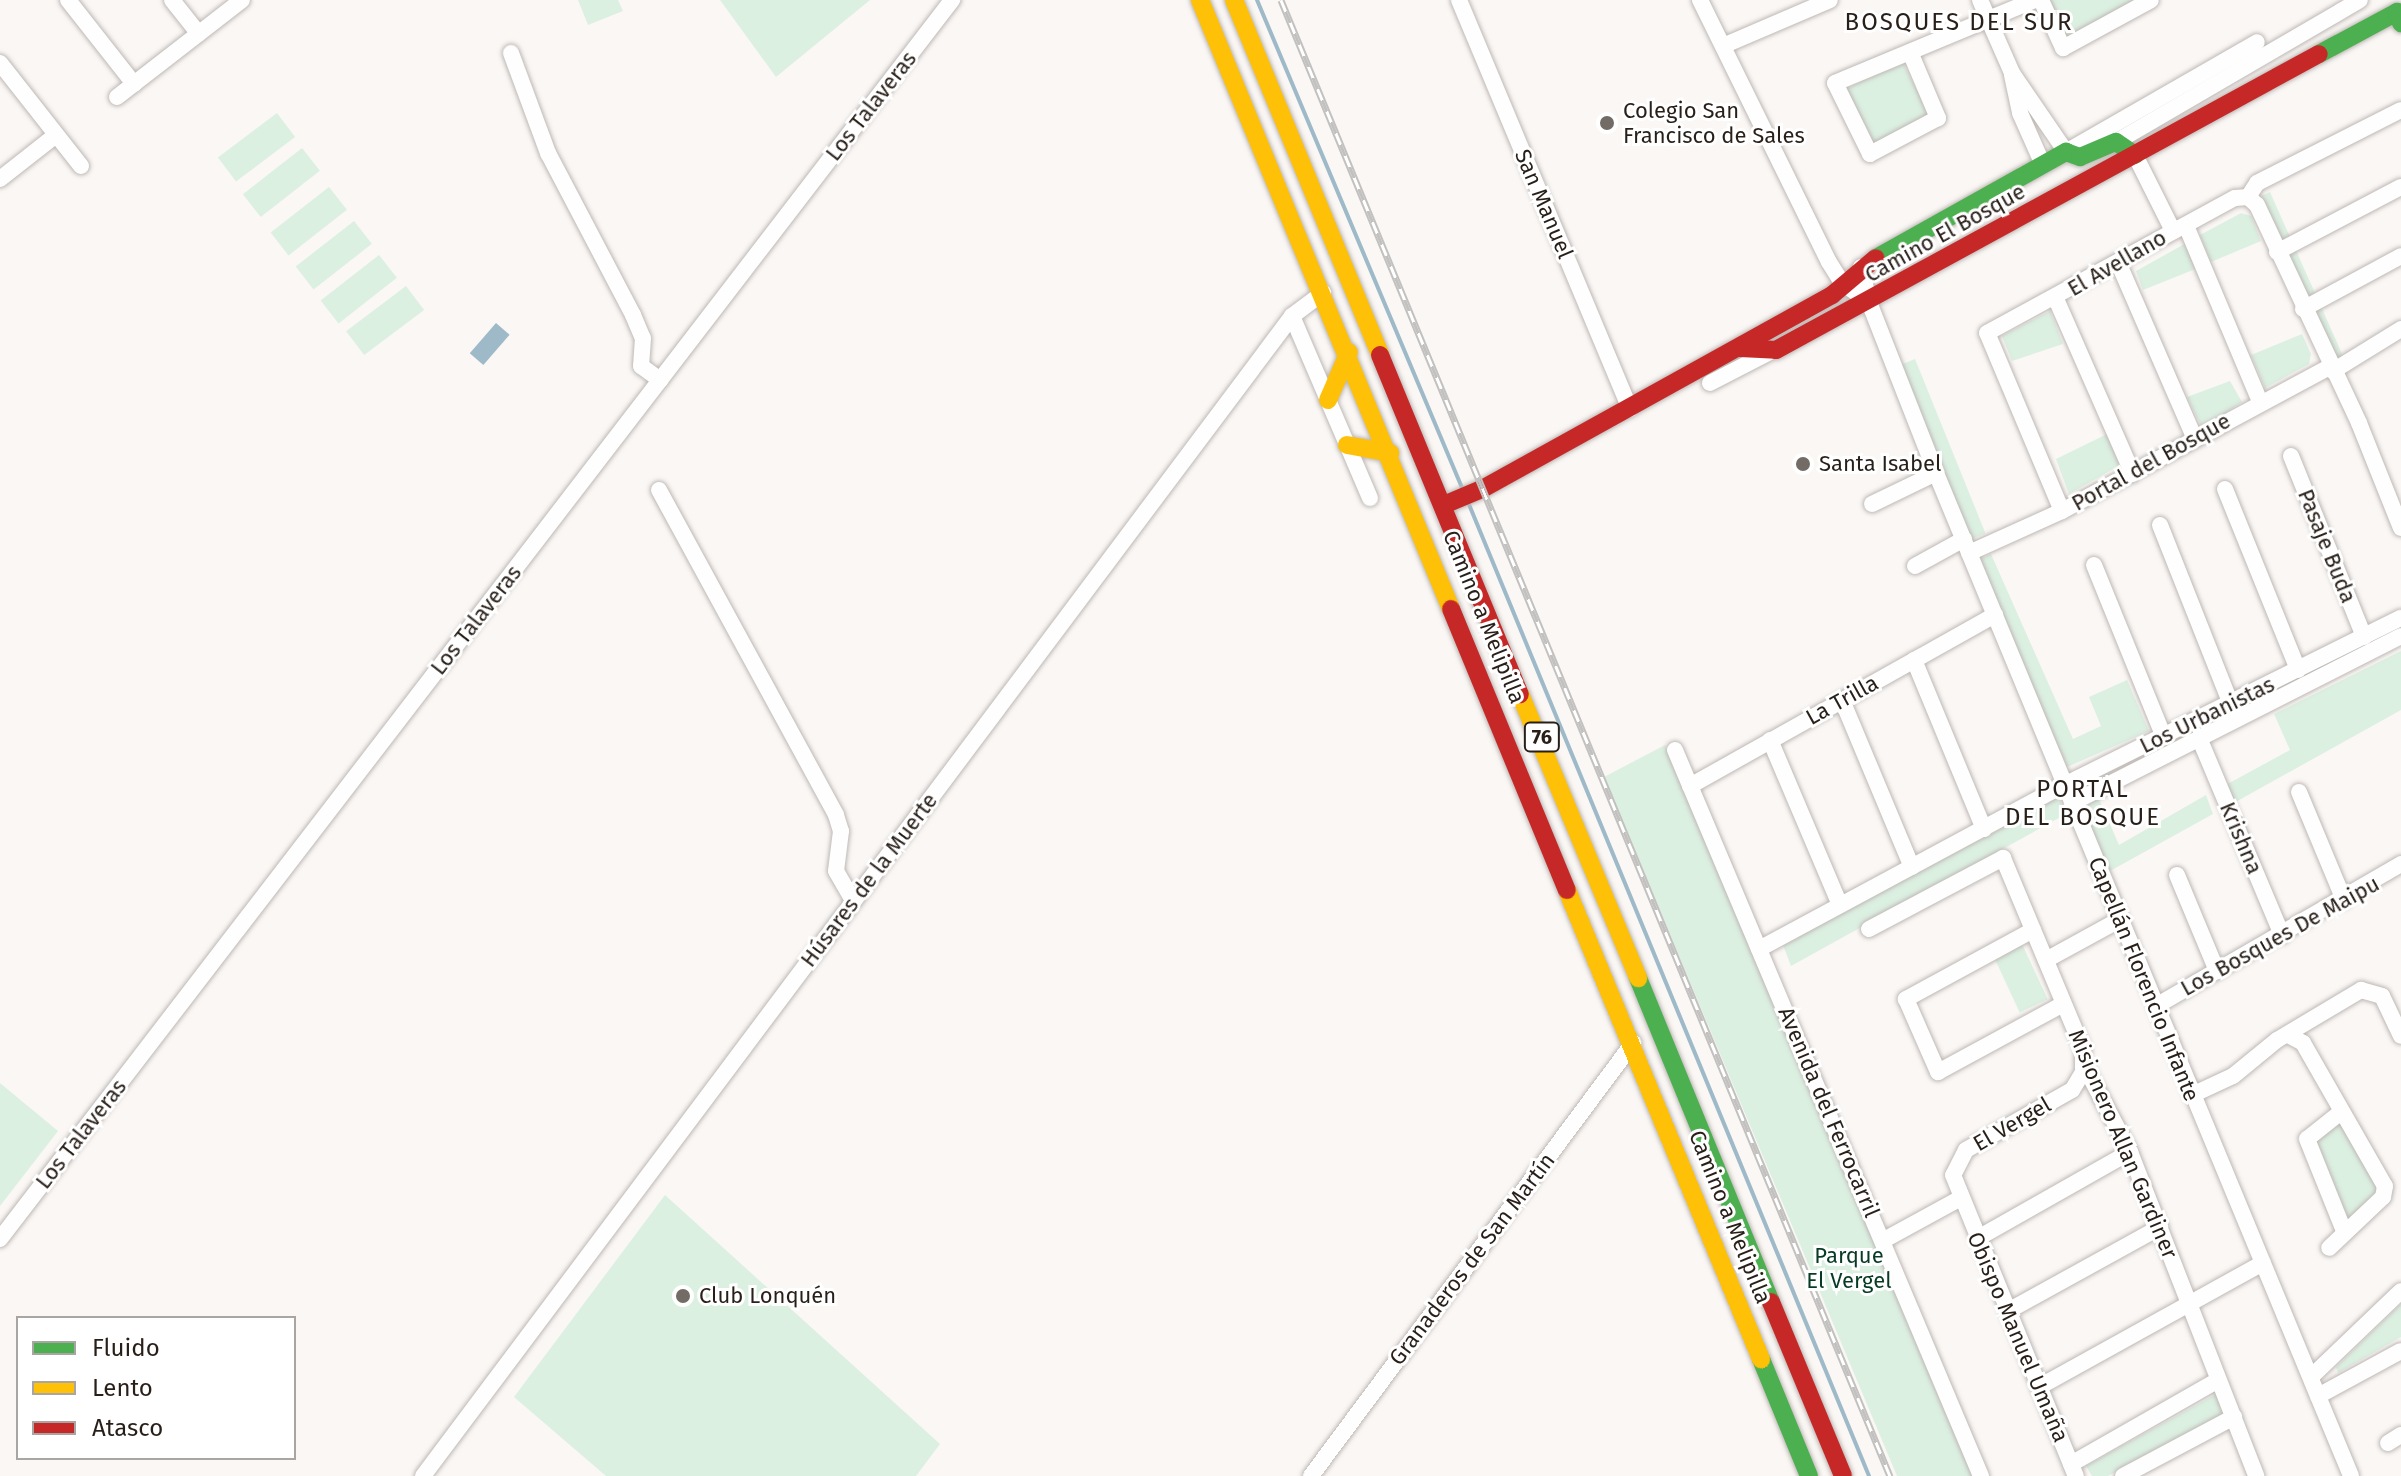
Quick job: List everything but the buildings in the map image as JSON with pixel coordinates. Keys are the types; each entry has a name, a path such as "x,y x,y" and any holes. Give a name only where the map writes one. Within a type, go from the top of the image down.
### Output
{"main road":[{"name":"Camino a Melipilla","path":"1200,0 1349,352 1809,1476"},
{"name":"Camino a Melipilla","path":"1234,0 1460,499 1843,1476"},
{"name":"Camino El Bosque","path":"1776,350 2397,12"},
{"name":"Camino El Bosque","path":"1460,499 1630,409 1832,295 1861,267 2066,152 2080,157 2116,142"},
{"path":"2116,142 2135,155"},
{"path":"1739,348 1776,350"},
{"path":"1328,400 1349,352"},
{"path":"1347,445 1390,453"}],"street":[{"path":"68,0 134,84"},
{"path":"172,0 199,34"},
{"path":"117,97 242,0"},
{"name":"Los Talaveras","path":"0,1239 952,0"},
{"name":"San Manuel","path":"1459,0 1630,409"},
{"path":"1700,0 1842,283 1869,302"},
{"path":"1725,45 1830,0"},
{"path":"1980,0 2012,73 2066,152"},
{"path":"1910,52 1938,118 1870,154 1835,83 2034,0"},
{"path":"2041,0 2063,48 2151,0"},
{"name":"Camino El Bosque","path":"2116,142 2360,0"},
{"name":"Camino El Bosque","path":"2066,152 2257,42"},
{"path":"511,53 548,153 638,326 641,366 660,380"},
{"path":"0,63 81,166"},
{"path":"2012,73 2020,113 2043,165"},
{"name":"El Avellano","path":"2062,511 1987,333 2056,299 2235,198 2248,197 2257,183 2401,110"},
{"path":"0,179 56,135"},
{"path":"2135,155 2180,230 2260,402"},
{"path":"2277,252 2401,187"},
{"path":"2248,197 2257,205 2401,528"},
{"path":"2303,309 2401,256"},
{"path":"2118,262 2195,439"},
{"name":"Capellán Florencio Infante","path":"1861,267 1869,302 1936,473 2351,1476"},
{"name":"Húsares de la Muerte","path":"423,1476 1292,316 1323,293"},
{"path":"2056,299 2133,474"},
{"path":"1292,316 1370,498"},
{"name":"Portal del Bosque","path":"1915,566 2062,511 2401,329"},
{"name":"Camino El Bosque","path":"1710,383 1776,350"},
{"name":"Pasaje Buda","path":"2291,456 2364,637"},
{"path":"1872,504 1936,473"},
{"path":"2225,489 2298,670"},
{"path":"659,490 836,815 841,831 836,871 853,900"},
{"path":"2160,525 2231,704"},
{"path":"2094,565 2164,737"},
{"name":"La Trilla","path":"1690,786 1995,615"},
{"name":"Los Urbanistas","path":"1759,949 2064,785 2401,618"},
{"name":"Los Urbanistas","path":"2072,803 2401,636"},
{"path":"1914,660 1984,829"},
{"path":"1842,700 1912,867"},
{"path":"1770,740 1840,905"},
{"name":"Krishna","path":"2200,740 2282,935"},
{"name":"Avenida del Ferrocarril","path":"1675,750 1981,1476"},
{"path":"2299,792 2344,900"},
{"name":"Misionero Allan Gardiner","path":"1869,929 2003,858 2083,1049 2084,1065 2130,1152 2256,1476"},
{"name":"Los Bosques De Maipu","path":"2156,1006 2344,900 2401,864"},
{"path":"2177,875 2217,971"},
{"path":"2046,960 2119,920"},
{"path":"2033,930 1906,999 1938,1072 2063,1004"},
{"path":"2192,1095 2233,1076 2277,1040 2290,1036 2356,992 2369,990 2387,1003 2401,1036"},
{"path":"2290,1036 2303,1043 2341,1112 2351,1120 2386,1190 2329,1248"},
{"name":"Granaderos de San Martín","path":"1311,1476 1633,1043"},
{"name":"El Vergel","path":"1959,1199 1953,1175 1966,1150 2072,1090 2084,1065"},
{"path":"2341,1112 2307,1139 2344,1231"},
{"path":"1978,1238 2130,1152"},
{"path":"1884,1240 1959,1199"},
{"name":"Obispo Manuel Umaña","path":"1959,1199 2074,1470"},
{"path":"2008,1311 2160,1227"},
{"path":"2039,1387 2263,1263"},
{"path":"2311,1377 2401,1291"},
{"path":"2318,1396 2401,1351"},
{"path":"2074,1470 2218,1380"},
{"path":"2123,1476 2234,1417"}],"green space":[{"path":"578,0 618,0 623,11 588,25"},
{"path":"720,0 870,0 776,77"},
{"path":"2050,0 2137,0 2063,39"},
{"path":"1902,61 1931,117 1874,146 1845,90"},
{"path":"277,113 295,137 236,181 218,158"},
{"path":"302,148 320,171 261,217 243,194"},
{"path":"329,187 347,210 289,255 271,233"},
{"path":"2270,192 2343,356 2335,359 2262,196"},
{"path":"2241,213 2251,216 2261,241 2211,262 2200,235"},
{"path":"354,221 372,244 314,289 296,267"},
{"path":"2188,242 2198,268 2143,290 2136,271"},
{"path":"379,255 397,278 339,323 321,301"},
{"path":"406,286 424,310 364,355 346,331"},
{"path":"2050,311 2063,344 2012,361 2002,336"},
{"path":"2302,334 2311,354 2309,364 2265,388 2251,355"},
{"path":"1915,359 1985,533 1969,540 1898,366"},
{"path":"2230,381 2242,402 2202,428 2187,397"},
{"path":"2109,433 2122,464 2069,494 2056,459"},
{"path":"1991,554 2073,739 2101,726 2089,697 2127,680 2149,731 2067,767 1976,561"},
{"path":"2401,651 2401,710 2232,804 2222,787 2290,750 2274,714"},
{"name":"Parque El Vergel","path":"1665,745 1974,1476 1897,1476 1604,777"},
{"path":"2206,795 2213,814 2110,871 2085,815 2087,805 2099,799 2119,845"},
{"path":"2059,797 2066,814 1791,966 1783,945"},
{"path":"2022,944 2048,999 2020,1012 1994,957"},
{"path":"0,1083 58,1131 0,1206"},
{"path":"2338,1119 2381,1189 2345,1223 2313,1134"},
{"name":"Club Lonquén","path":"665,1195 940,1444 916,1476 606,1476 514,1397"},
{"path":"2401,1304 2401,1337 2338,1373 2336,1367"},
{"path":"2220,1392 2228,1413 2108,1476 2092,1476 2086,1466"}],"water":[{"path":"496,323 510,335 483,365 470,353"}],"waterway":[{"path":"1257,0 1463,490"},
{"path":"1468,502 1869,1476"}],"railway":[{"path":"1281,0 1890,1476"}],"traffic: fast":[{"path":"2319,54 2397,12 2401,23"},
{"path":"1876,258 2066,152 2080,157 2116,142 2135,155"},
{"path":"1638,978 1771,1302"},
{"path":"1761,1359 1809,1476"}],"traffic: slow":[{"path":"1200,0 1451,609"},
{"path":"1234,0 1380,355"},
{"path":"1328,400 1349,352"},
{"path":"1347,445 1390,453"},
{"path":"1520,694 1638,978"},
{"path":"1567,890 1761,1359"}],"traffic: jam":[{"path":"1740,348 1776,350 2319,54"},
{"path":"1446,504 1484,488 1832,295 1876,258"},
{"path":"1380,355 1520,694"},
{"path":"1451,609 1567,890"},
{"path":"1771,1302 1843,1476"}],"place":[{"name":"Colegio San Francisco de Sales","path":"1607,123"},
{"name":"Santa Isabel","path":"1803,464"},
{"name":"Club Lonquén","path":"683,1296"}],"district":[{"name":"BOSQUES DEL SUR","path":"1959,23"},
{"name":"PORTAL DEL BOSQUE","path":"2083,804"}]}
